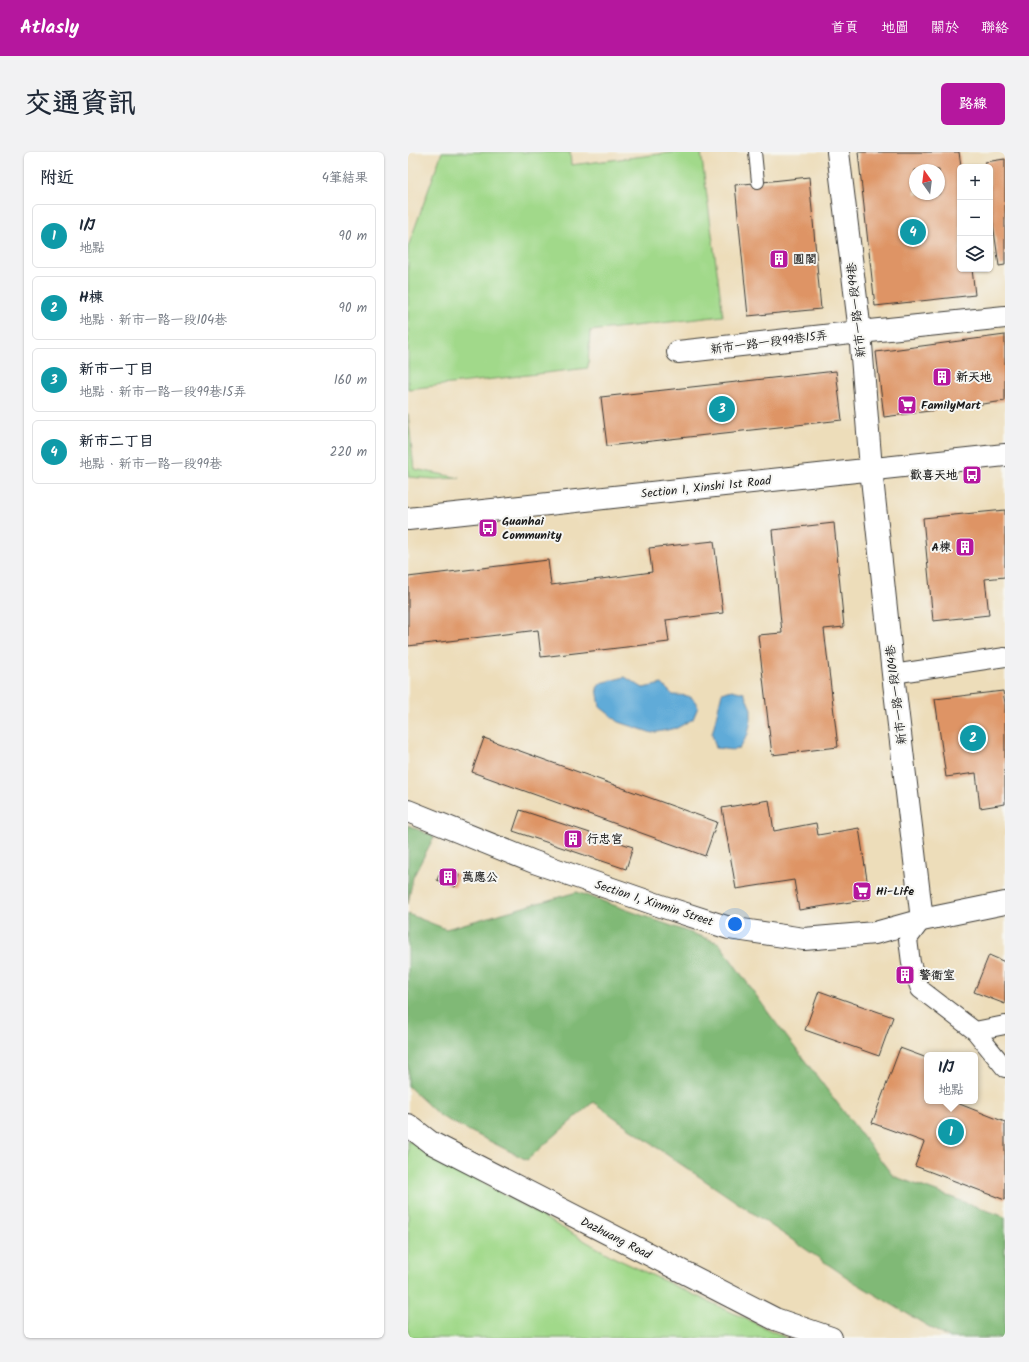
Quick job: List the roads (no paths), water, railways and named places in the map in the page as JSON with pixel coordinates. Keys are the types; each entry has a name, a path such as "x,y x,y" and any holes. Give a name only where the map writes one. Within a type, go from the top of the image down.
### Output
{"street":[{"name":"新市一路一段99巷","path":"838,152 860,332 871,469"},
{"name":"新市一路一段99巷15弄","path":"678,352 1005,317"},
{"name":"Section 1, Xinshi 1st Road","path":"408,518 1005,455"},
{"name":"新市一路一段104巷","path":"871,469 922,920"},
{"path":"408,510 440,515"},
{"path":"893,674 1005,657"},
{"name":"Section 1, Xinmin Street","path":"408,812 534,862 729,928 804,939 876,933 922,920 1005,903"},
{"path":"922,920 908,939 911,962 920,989 975,1031 1005,1068"},
{"path":"975,1031 1005,1025"},
{"name":"Dazhuang Road","path":"408,1125 430,1142 775,1319 831,1338"}],"lane":[{"path":"755,152 758,182"}],"water":[{"path":"625,677 643,688 662,684 673,695 691,697 698,707 693,719 677,728 652,733 619,722 600,707 597,688 601,683"},
{"path":"732,690 744,693 751,709 751,720 748,734 739,749 732,750 716,748 712,734 722,693"}],"place":[{"name":"新市二丁目","path":"913,232"},
{"name":"圓閣","path":"779,259"},
{"name":"新天地","path":"942,377"},
{"name":"FamilyMart","path":"907,405"},
{"name":"新市一丁目","path":"722,409"},
{"name":"歡喜天地","path":"972,475"},
{"name":"Guanhai Community","path":"488,528"},
{"name":"A棟","path":"965,547"},
{"name":"H棟","path":"973,738"},
{"name":"行忠宮","path":"573,839"},
{"name":"萬應公","path":"448,877"},
{"name":"Hi-Life","path":"862,891"},
{"name":"警衛室","path":"905,975"},
{"name":"I/J","path":"951,1132"}]}
